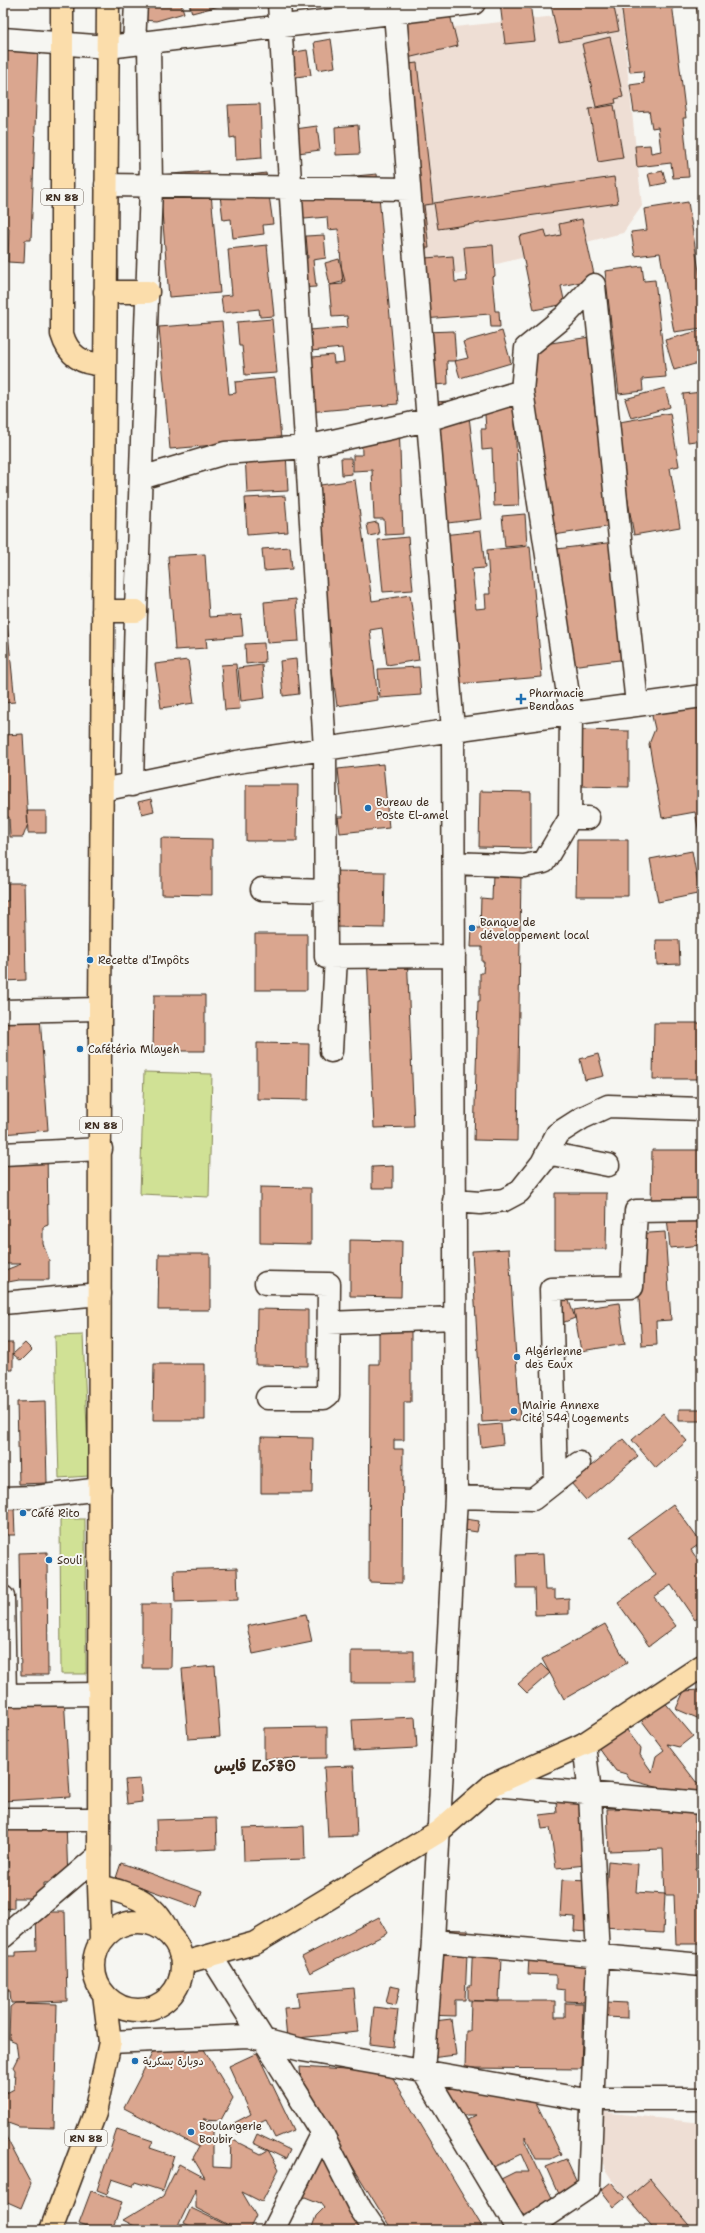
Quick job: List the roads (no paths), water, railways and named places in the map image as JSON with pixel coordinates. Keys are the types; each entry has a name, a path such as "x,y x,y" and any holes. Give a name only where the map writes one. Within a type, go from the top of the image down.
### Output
{"main road":[{"name":"RN 88","path":"62,3 62,334 69,351 76,358 94,364 104,364 100,1009 99,1886 101,1942"},
{"path":"104,364 108,3"},
{"path":"105,292 148,292"},
{"path":"103,611 136,611"},
{"path":"183,1963 255,1943 438,1832 492,1785 584,1744 702,1666"},
{"path":"99,1886 139,1898 155,1911 169,1934 176,1942 183,1963 178,1985 172,1994 160,2005 144,2010 126,2025 110,2042"},
{"path":"144,2010 122,2007 104,1994 95,1974 94,1963 101,1942 108,1933 128,1923 150,1923 169,1934"},
{"name":"RN 88","path":"51,2230 95,2113 110,2042 104,1994"}],"street":[{"path":"132,785 136,611 152,187 141,44 136,3"},
{"path":"279,3 289,186 325,749 326,957 454,956"},
{"path":"3,39 108,48 474,3"},
{"path":"395,13 453,730 456,1497 433,1941 423,2071 518,2230"},
{"path":"106,185 152,187 289,186 409,189"},
{"path":"454,863 524,866 544,862 579,818 571,714 522,391 526,348 564,317 594,285 637,705"},
{"path":"141,478 225,453 306,447 427,420 522,391"},
{"path":"102,790 237,762 453,730 702,696"},
{"path":"262,889 326,891"},
{"path":"331,1051 336,957"},
{"path":"3,1011 100,1009"},
{"path":"454,1201 480,1203 504,1200 519,1192 531,1180 557,1134 582,1118 608,1106 702,1109"},
{"path":"3,1154 101,1149"},
{"path":"547,1153 608,1165"},
{"path":"556,1481 551,1289 632,1287 636,1211 702,1210"},
{"path":"266,1283 329,1284 327,1396 324,1398 268,1398"},
{"path":"3,1303 100,1294"},
{"path":"328,1323 455,1318"},
{"path":"456,1497 533,1499 579,1463"},
{"path":"3,1498 100,1489"},
{"path":"3,1597 4,1695 99,1694"},
{"path":"525,2230 589,2187 598,1956 590,1794 584,1744"},
{"path":"492,1785 702,1803"},
{"path":"3,1819 99,1819"},
{"path":"3,1937 99,1855"},
{"path":"433,1941 702,1965"},
{"path":"211,1956 322,2133 360,2208 375,2230"},
{"path":"110,2042 248,2036 302,2050 580,2099 702,2099"},
{"path":"273,2230 322,2133"}],"place":[{"name":"Pharmacie Bendaas","path":"521,699"},
{"name":"Bureau de Poste El-amel","path":"368,808"},
{"name":"Banque de développement local","path":"472,928"},
{"name":"Recette d'Impôts","path":"90,960"},
{"name":"Cafétéria Mlayeh","path":"80,1049"},
{"name":"Algérienne des Eaux","path":"517,1357"},
{"name":"Mairie Annexe Cité 544 Logements","path":"514,1411"},
{"name":"Café Rito","path":"23,1513"},
{"name":"Souli","path":"49,1560"},
{"name":"دوبارة بسكرية","path":"135,2061"},
{"name":"Boulangerie Boubir","path":"191,2132"}],"district":[{"name":"قايس ⵇⴰⵢⴻⵙ","path":"255,1766"}]}
